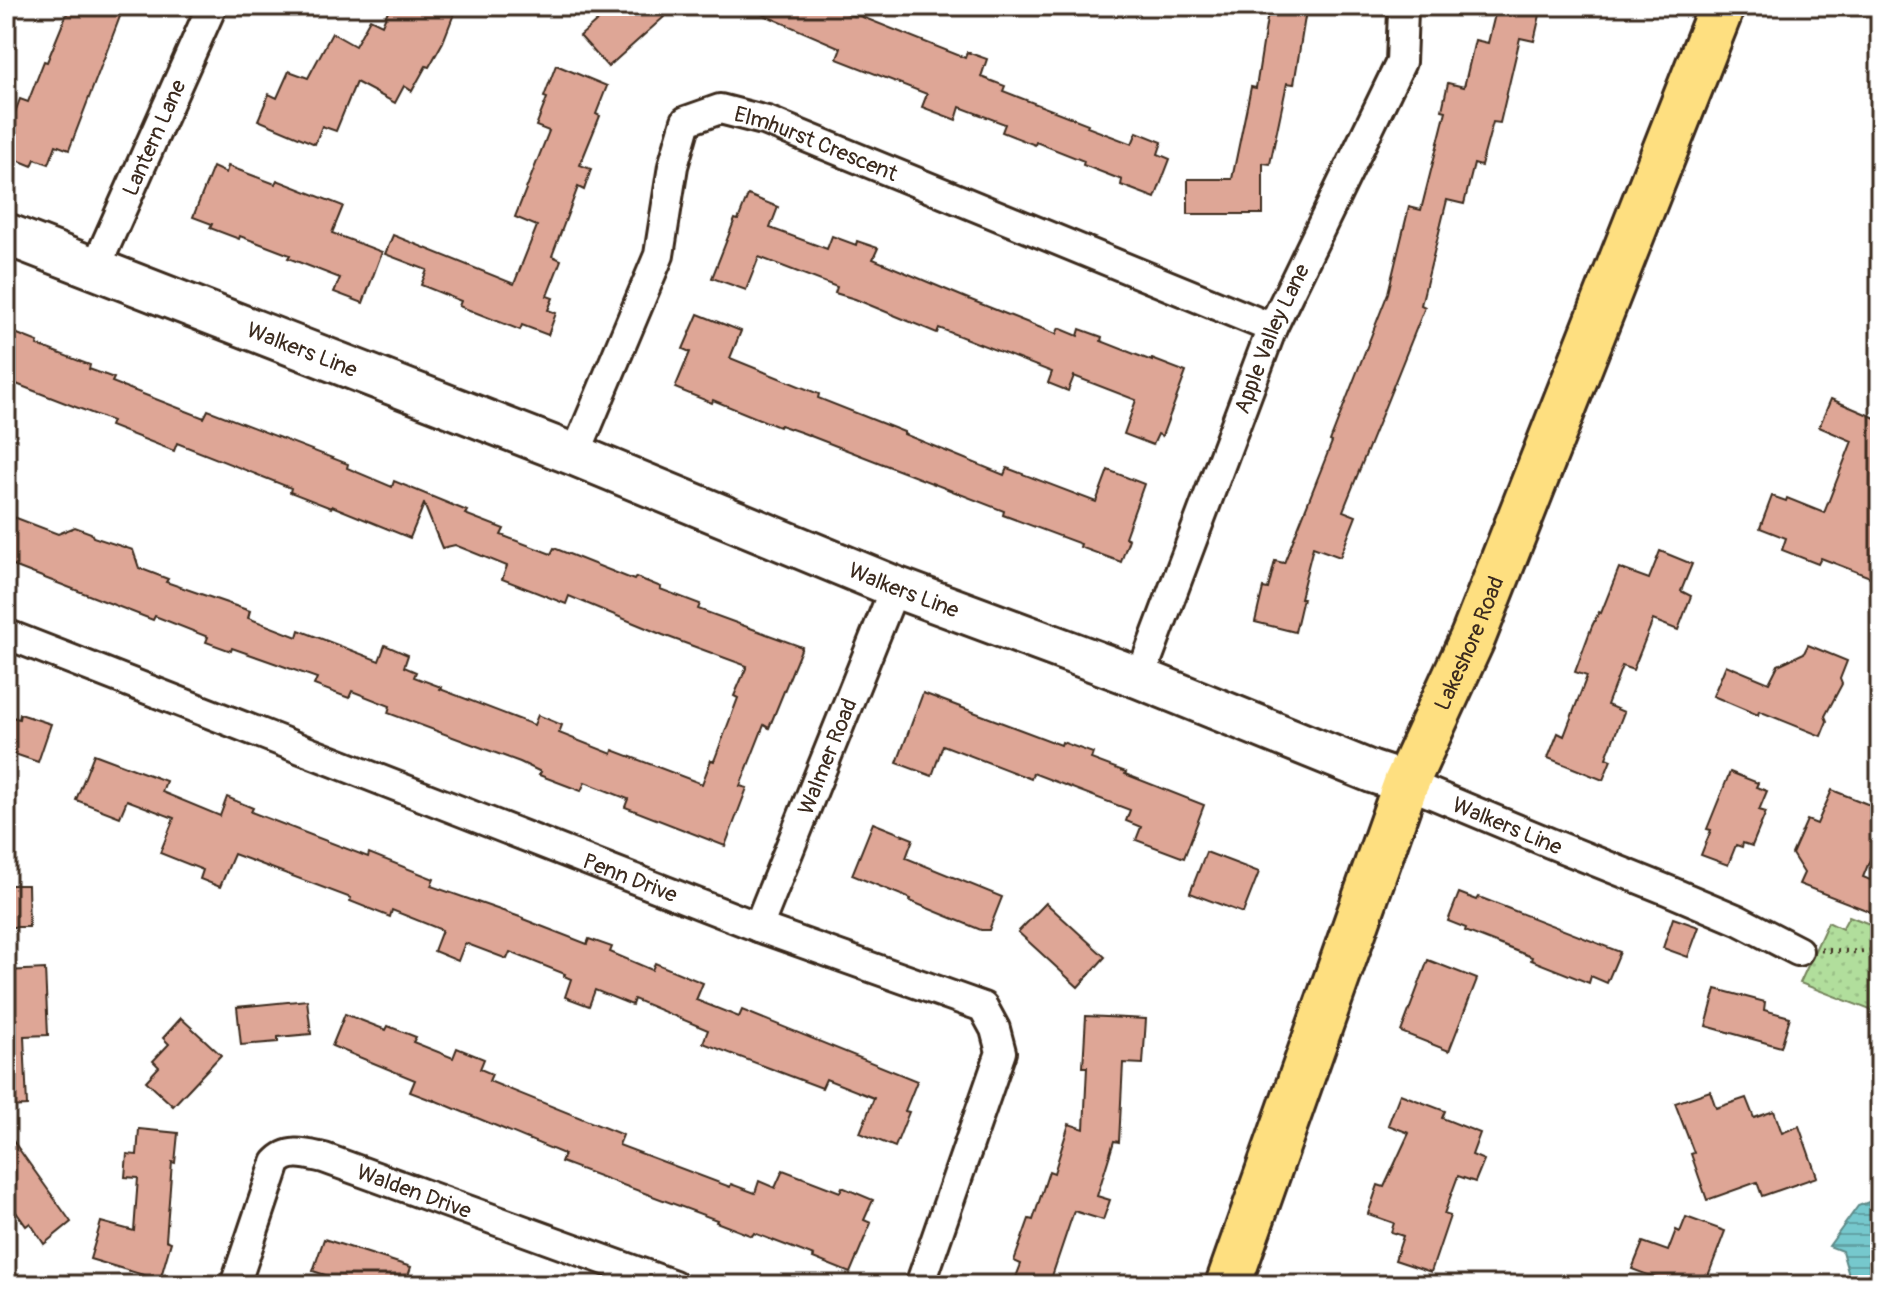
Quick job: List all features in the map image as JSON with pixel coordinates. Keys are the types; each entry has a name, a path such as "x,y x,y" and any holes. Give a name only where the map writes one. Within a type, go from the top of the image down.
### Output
{"main road":[{"name":"Lakeshore Road","path":"1228,1285 1406,783 1473,637 1722,6"},
{"name":"Walkers Line","path":"6,234 575,455 895,587 1140,678 1406,783"}],"street":[{"name":"Lantern Lane","path":"95,269 212,6"},
{"name":"Apple Valley Lane","path":"1140,678 1272,328 1401,62 1403,11 1400,6"},
{"name":"Elmhurst Crescent","path":"575,455 659,255 673,166 686,121 720,109 767,121 1272,328"},
{"name":"Walmer Road","path":"758,927 895,587"},
{"name":"Penn Drive","path":"6,634 758,927 983,1007 995,1029 1001,1052 920,1285"},
{"name":"Walkers Line","path":"1406,783 1738,920 1798,951"},
{"name":"Walden Drive","path":"235,1285 276,1163 283,1155 295,1153 324,1158 674,1285"}],"path":[{"path":"1798,951 1880,950"}],"green space":[{"path":"1849,916 1880,928 1878,1013 1800,983 1828,922 1842,929"}],"water":[{"path":"1880,1191 1880,1285 1839,1285 1839,1282 1850,1279 1842,1251 1829,1246 1858,1206 1874,1200"}],"building":[{"path":"70,6 124,6 69,150 56,145 49,164 35,159 32,166 15,159 16,151 6,147 6,112 14,115 20,99 28,102"},
{"path":"390,6 457,6 443,42 412,91 404,86 395,103 356,82 336,131 322,126 315,144 258,120 269,94 277,98 289,71 308,78 332,33 355,46 370,19 382,25"},
{"path":"614,6 654,6 664,17 608,67 580,36"},
{"path":"743,6 830,6 965,58 967,52 987,59 981,77 1005,86 1003,91 1132,144 1137,132 1162,142 1158,154 1170,159 1155,198 1121,185 1122,180 1083,165 1084,161 1002,132 1005,124 960,107 956,120 922,107 927,94 837,59 841,48"},
{"path":"1269,6 1306,11 1294,84 1287,83 1270,164 1263,163 1263,214 1188,214 1188,179 1232,179 1251,87 1256,88"},
{"path":"1497,6 1542,6 1534,41 1520,38 1500,123 1493,122 1481,166 1474,164 1464,204 1447,200 1421,305 1425,307 1343,511 1356,516 1340,557 1313,547 1295,632 1255,622 1263,588 1268,589 1275,561 1284,563 1388,293 1409,207 1421,210 1446,111 1442,110 1448,83 1464,87 1475,40 1488,43"},
{"path":"556,65 607,86 596,114 600,116 580,165 591,169 584,190 578,187 552,256 561,260 547,296 553,298 548,310 556,313 548,335 522,325 520,330 459,306 461,301 421,285 427,270 385,254 393,235 514,284 537,226 515,217 549,131 536,126"},
{"path":"228,166 275,184 277,180 343,206 332,233 382,252 363,303 334,292 340,278 288,258 290,255 210,228 212,224 193,217 213,167 226,173"},
{"path":"748,195 778,207 770,228 827,249 832,236 856,245 857,241 878,248 873,259 966,298 1056,334 1059,328 1078,336 1080,329 1102,337 1101,341 1186,372 1162,436 1158,434 1153,445 1124,434 1136,400 1074,376 1068,391 1048,383 1052,372 939,328 937,333 835,293 837,287 759,257 746,290 712,278"},
{"path":"698,314 741,331 730,358 1004,475 1007,468 1096,502 1108,470 1144,484 1125,537 1129,539 1121,562 1003,515 1004,511 803,433 675,388 690,352 683,349"},
{"path":"15,333 38,342 37,345 90,365 89,369 114,378 112,382 204,418 208,410 348,464 347,468 392,487 394,481 504,529 501,535 551,554 554,548 634,580 636,577 700,604 698,609 802,647 769,728 764,725 740,786 747,788 725,846 625,807 628,799 585,782 581,791 539,775 541,772 520,762 388,713 390,706 352,691 349,698 314,685 317,678 206,642 208,637 155,616 153,620 6,563 6,514 58,534 75,527 91,533 93,537 133,550 139,568 168,579 166,582 250,611 248,618 297,637 299,630 379,661 385,645 408,655 404,667 416,672 414,677 440,689 534,725 538,715 562,725 559,733 702,784 711,760 714,761 738,698 734,696 747,666 569,596 566,604 502,579 507,566 455,545 442,548 424,504 410,538 290,492 291,488 177,443 174,451 110,426 112,421 6,380 6,334 13,337"},
{"path":"1831,399 1880,420 1880,567 1875,579 1821,558 1818,564 1782,550 1786,538 1760,528 1772,496 1786,501 1787,498 1824,513 1852,441 1819,427"},
{"path":"1660,551 1692,564 1681,591 1691,596 1678,630 1653,620 1633,670 1622,666 1607,705 1624,712 1606,758 1611,760 1603,780 1548,758 1558,733 1564,736 1587,676 1575,672 1619,568 1649,579"},
{"path":"1808,645 1847,661 1840,679 1842,684 1825,716 1827,721 1821,736 1713,696 1726,665 1769,683 1778,665 1804,653"},
{"path":"923,693 1061,745 1062,742 1093,753 1091,759 1204,805 1184,858 1136,840 1141,827 1126,821 1130,810 1033,773 1031,779 943,745 932,776 897,763"},
{"path":"20,714 51,724 38,762 6,751 6,715 19,719"},
{"path":"94,754 166,781 162,792 220,816 227,797 253,808 251,812 434,879 431,886 587,944 589,939 612,947 610,952 652,970 655,963 703,983 696,1000 739,1017 742,1010 917,1081 895,1147 860,1133 874,1098 826,1079 822,1088 703,1043 708,1030 634,999 632,1005 595,990 589,1006 565,997 571,979 565,974 510,952 507,959 465,943 458,961 434,951 442,930 392,910 390,917 350,901 351,898 234,854 220,887 200,879 203,870 160,853 174,818 127,800 120,817 76,800"},
{"path":"1730,772 1758,783 1756,787 1767,791 1759,810 1766,812 1752,846 1743,843 1742,847 1736,845 1728,865 1701,855 1711,830 1707,829"},
{"path":"1832,790 1880,809 1880,822 1872,844 1876,845 1863,877 1880,884 1871,912 1799,884 1804,873 1792,854 1807,820 1817,824"},
{"path":"873,823 913,839 906,858 1002,897 989,930 981,930 852,875"},
{"path":"1206,852 1259,872 1243,913 1190,893"},
{"path":"6,885 28,885 29,927 6,927"},
{"path":"1459,893 1477,900 1479,897 1620,952 1607,983 1591,976 1589,983 1448,921"},
{"path":"1046,903 1105,957 1078,987 1018,932"},
{"path":"1673,918 1699,927 1688,957 1663,948"},
{"path":"1428,960 1477,979 1449,1051 1401,1032"},
{"path":"45,969 48,1035 24,1036 27,1106 6,1107 6,971"},
{"path":"1716,989 1765,1002 1764,1010 1790,1017 1781,1047 1706,1026"},
{"path":"307,1000 311,1034 278,1037 278,1042 241,1045 237,1007"},
{"path":"345,1014 386,1030 388,1026 416,1037 413,1042 453,1058 457,1048 484,1059 480,1069 492,1074 489,1081 623,1135 619,1145 730,1187 731,1184 755,1193 759,1181 775,1188 783,1170 840,1192 842,1187 873,1200 864,1220 871,1223 850,1273 814,1256 754,1233 752,1236 561,1162 564,1154 410,1092 415,1080 332,1046"},
{"path":"1086,1016 1146,1019 1143,1064 1123,1063 1119,1142 1114,1141 1097,1196 1110,1200 1103,1220 1074,1211 1049,1285 1013,1285 1021,1264 1014,1261 1029,1219 1033,1220 1049,1171 1054,1173 1069,1124 1084,1129"},
{"path":"181,1018 221,1055 173,1106 146,1081 159,1067 153,1061 169,1044 163,1038"},
{"path":"1710,1091 1716,1108 1746,1098 1754,1118 1774,1111 1782,1133 1799,1126 1817,1177 1762,1196 1757,1182 1707,1200 1675,1103"},
{"path":"1400,1094 1445,1111 1442,1118 1480,1133 1472,1155 1484,1160 1475,1182 1458,1176 1444,1214 1450,1216 1431,1272 1395,1260 1403,1236 1391,1232 1394,1223 1368,1214 1378,1185 1384,1187 1409,1133 1388,1125"},
{"path":"139,1129 178,1133 175,1163 172,1162 166,1240 171,1242 160,1280 90,1259 101,1222 134,1231 138,1178 125,1177 127,1154 137,1155"},
{"path":"6,1131 71,1222 44,1244 30,1223 26,1226 6,1198"},
{"path":"1686,1217 1725,1231 1708,1276 1705,1275 1701,1285 1674,1285 1632,1269 1643,1242 1668,1251 1676,1230 1680,1232"},
{"path":"324,1239 411,1267 405,1285 356,1285 313,1271"}]}
